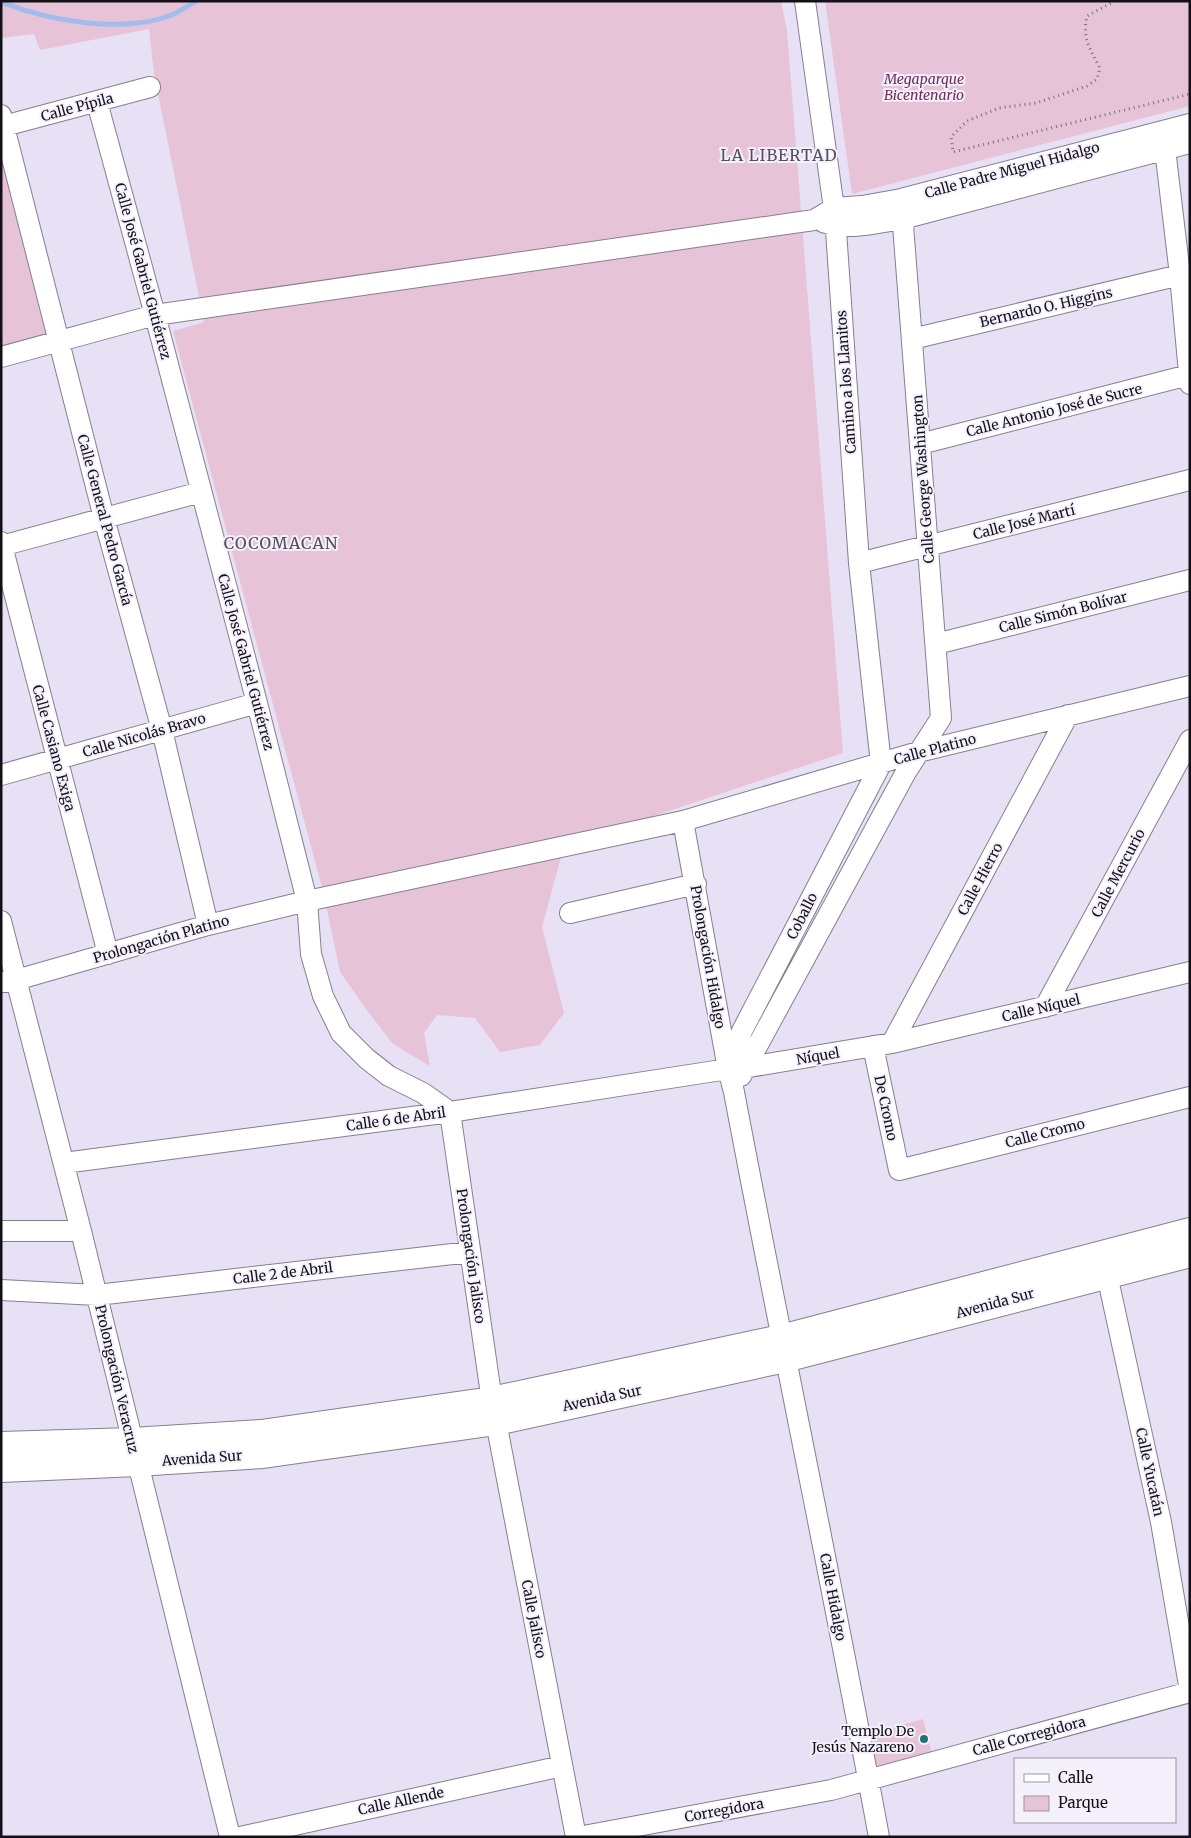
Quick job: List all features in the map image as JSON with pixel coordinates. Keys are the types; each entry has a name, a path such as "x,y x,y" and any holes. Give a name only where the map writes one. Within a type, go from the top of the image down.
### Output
{"main road":[{"name":"Avenida Sur","path":"1,1446 134,1452 263,1454 494,1411 783,1348 1105,1264 1190,1232"},
{"name":"Avenida Sur","path":"1105,1264 1190,1252"},
{"name":"Avenida Sur","path":"1,1468 134,1452"}],"street":[{"name":"Camino a los Llanitos","path":"806,1 834,217 859,563 881,764"},
{"name":"Calle Pípila","path":"3,121 97,102 150,86"},
{"name":"Calle José Gabriel Gutiérrez","path":"97,102 257,703 307,901 311,954 323,996 341,1033 366,1058 389,1076 423,1093 450,1112"},
{"name":"Calle General Pedro García","path":"3,121 104,518 162,730 208,925"},
{"name":"Calle Padre Miguel Hidalgo","path":"155,315 834,217 866,225 902,209 1190,124"},
{"name":"Calle Padre Miguel Hidalgo","path":"902,209 1190,143"},
{"path":"1166,149 1189,379"},
{"name":"Calle George Washington","path":"902,209 941,718 918,752"},
{"name":"Bernardo O. Higgins","path":"912,339 1180,274"},
{"path":"1,357 155,315"},
{"name":"Calle Antonio José de Sucre","path":"920,444 1189,379"},
{"name":"Calle José Martí","path":"859,563 1190,480"},
{"path":"2,545 202,492"},
{"name":"Calle Casiano Exiga","path":"2,545 108,954"},
{"name":"Calle Simón Bolívar","path":"936,644 1190,580"},
{"name":"Calle Platino","path":"307,901 683,821 918,752 1190,686"},
{"name":"Calle Nicolás Bravo","path":"1,775 257,703"},
{"name":"Calle Hierro","path":"883,1045 1068,716"},
{"name":"Calle Mercurio","path":"1046,1007 1190,740"},
{"name":"Coballo","path":"736,1069 755,1052 918,752"},
{"name":"Coballo","path":"736,1069 742,1031 881,764"},
{"name":"Prolongación Hidalgo","path":"683,821 721,1024 736,1069 734,1092 783,1348"},
{"path":"570,913 696,884"},
{"name":"Prolongación Platino","path":"9,981 208,925 307,901"},
{"name":"Prolongación Veracruz","path":"1,922 9,981 64,1163 230,1837"},
{"name":"Calle Níquel","path":"883,1045 1190,972"},
{"path":"721,1024 742,1031"},
{"name":"Níquel","path":"736,1069 883,1045"},
{"name":"De Cromo","path":"883,1045 899,1170"},
{"name":"Calle 6 de Abril","path":"64,1163 450,1112 736,1069"},
{"name":"Calle Cromo","path":"899,1170 1190,1097"},
{"name":"Prolongación Jalisco","path":"450,1112 494,1411"},
{"path":"1,1231 81,1231"},
{"name":"Calle 2 de Abril","path":"1,1290 97,1295 470,1252"},
{"name":"Calle Yucatán","path":"1105,1264 1161,1522 1190,1691"},
{"name":"Calle Hidalgo","path":"783,1348 879,1837"},
{"name":"Calle Jalisco","path":"494,1411 577,1837"},
{"name":"Calle Corregidora","path":"868,1779 1190,1691"},
{"name":"Calle Allende","path":"240,1837 562,1766"},
{"name":"Corregidora","path":"577,1837 831,1790 868,1779"}],"path":[{"path":"1115,1 1086,16 1084,30 1088,45 1100,68 1098,79 1087,86 1036,103 1000,108 967,120 951,137 953,152 1190,94"}],"green space":[{"path":"1,1 781,1 787,30 843,753 564,846 542,927 564,1013 540,1045 500,1052 475,1018 437,1015 424,1033 430,1066 393,1044 340,972 324,895 173,331 204,322 154,74 149,29 40,50 34,34 1,38"},
{"name":"Megaparque Bicentenario","path":"825,1 1190,1 1190,106 852,194"},
{"path":"1,143 51,341 1,353"},
{"path":"923,1719 934,1762 868,1779 860,1737"}],"waterway":[{"path":"1,2 41,15 86,23 131,24 153,21 172,15 196,1"}],"place":[{"name":"Templo De Jesús Nazareno","path":"924,1739"}],"district":[{"name":"LA LIBERTAD","path":"779,155"},
{"name":"COCOMACAN","path":"281,543"}]}
